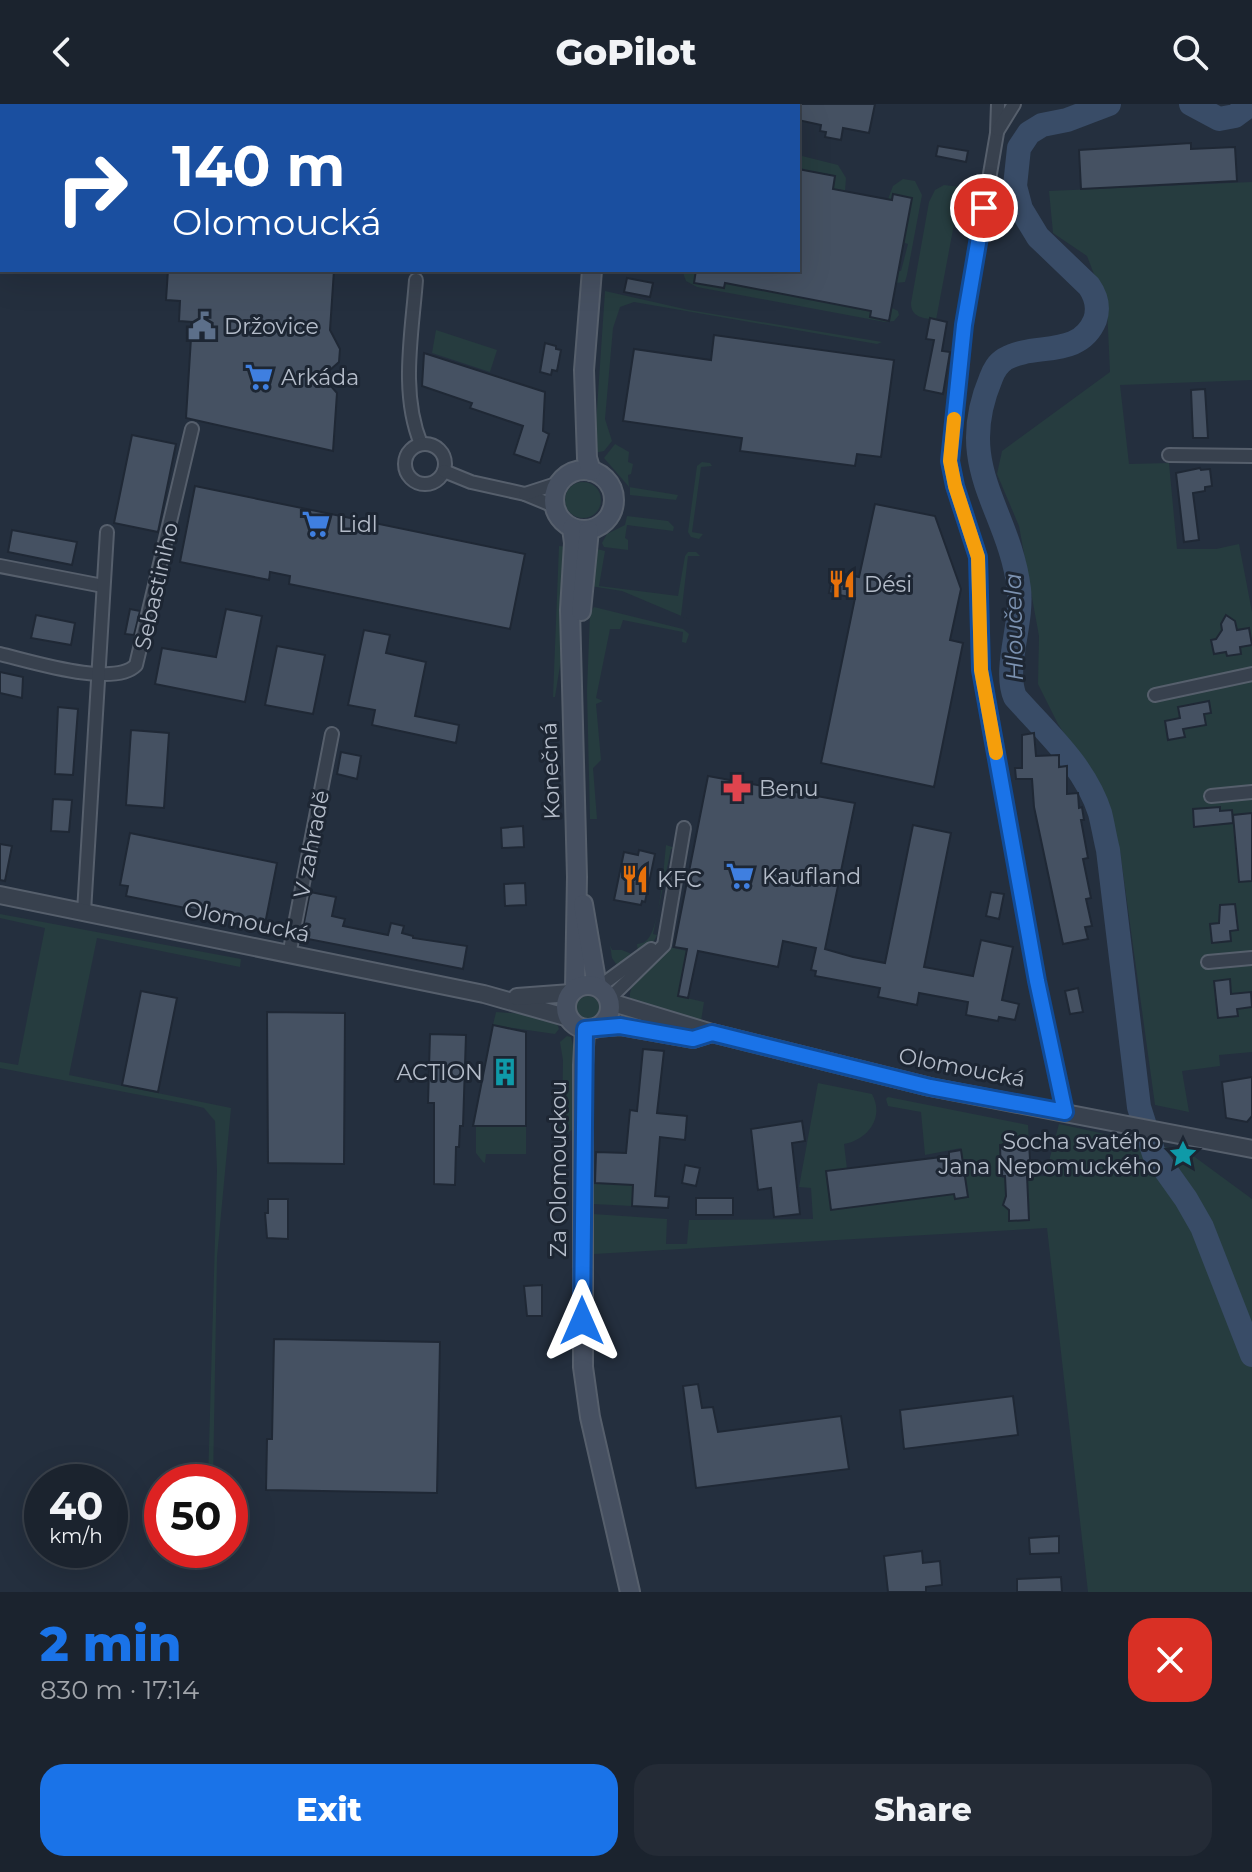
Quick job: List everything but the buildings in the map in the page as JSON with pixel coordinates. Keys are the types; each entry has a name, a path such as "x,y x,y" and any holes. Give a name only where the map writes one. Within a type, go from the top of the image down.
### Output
{"main road":[{"path":"565,478 591,471 600,474 611,487 614,503 610,517 604,523 580,529 557,515 553,498 565,478 576,460 592,272"},
{"path":"584,370 587,458 591,471"},
{"name":"Konečná","path":"573,991 577,882 573,660 580,529"},
{"name":"Konečná","path":"577,882 604,994"},
{"name":"Olomoucká","path":"573,991 585,984 604,994"},
{"path":"569,1018 566,1008 573,991"},
{"path":"590,1028 609,1016 604,994"},
{"name":"Olomoucká","path":"569,1018 575,1025 590,1028"},
{"name":"Za Olomouckou","path":"590,1028 583,1065 583,1367 590,1417 630,1592"}],"street":[{"path":"998,104 997,133 964,325 950,461 978,557 981,670 1037,981 1065,1112"},
{"path":"997,133 1014,104"},
{"path":"416,280 408,403 421,444"},
{"name":"Sebastiniho","path":"97,675 126,673 140,659 192,429"},
{"path":"421,444 433,445 445,459 444,471 438,480 429,484 412,480 406,469 407,456 421,444"},
{"path":"1169,455 1252,456"},
{"path":"444,471 471,482 525,494 554,506"},
{"path":"525,494 565,478"},
{"name":"Sebastiniho","path":"84,912 107,532"},
{"path":"0,566 103,586"},
{"path":"0,654 97,675"},
{"path":"1155,695 1252,674"},
{"name":"V zahradě","path":"289,955 332,734"},
{"path":"1211,796 1252,792"},
{"path":"604,994 664,945 684,828"},
{"name":"Olomoucká","path":"0,895 484,994 569,1018"},
{"path":"1208,962 1252,958"},
{"name":"Olomoucká","path":"484,994 519,997 573,991"},
{"name":"Olomoucká","path":"604,994 712,1033 930,1087 1252,1149"},
{"name":"Olomoucká","path":"590,1028 620,1026 693,1039 712,1033"}],"green space":[{"path":"800,156 838,165 846,178 845,191 832,189 834,175 800,167"},
{"path":"903,179 915,181 922,195 905,282 895,283 908,244 902,242 911,198 893,194 891,200 888,199 893,186"},
{"path":"1252,182 1252,380 1120,385 1129,464 1169,463 1177,549 1216,549 1239,544 1252,612 1252,1052 1219,1055 1220,1066 1182,1071 1189,1112 1155,1105 1120,851 1104,795 1058,724 1038,684 1039,636 1019,526 997,474 1002,451 1110,372 1107,308 1087,256 1053,233 1049,191"},
{"path":"944,185 961,187 936,320 913,312 911,303 929,202 935,190"},
{"path":"683,272 696,272 694,283 723,288 725,283 871,311 870,317 887,320 890,307 899,315 894,321 885,322 697,287 686,281"},
{"path":"605,291 689,310 882,342 877,344 634,302 620,307 613,328 605,419 612,441 604,451 594,453"},
{"path":"436,330 497,350 490,372 432,353"},
{"path":"615,444 629,452 628,462 633,464 628,475 629,487 604,458"},
{"path":"702,462 712,466 701,467 692,532 703,534 699,539 691,537 688,532 697,466"},
{"path":"583,482 596,487 601,500 596,513 583,518 570,513 565,500 570,487"},
{"path":"629,487 678,495 676,500 630,495"},
{"path":"627,516 668,521 674,527 673,531 627,525 625,538 628,540 628,550 604,547 602,543 607,534 625,525"},
{"path":"559,546 568,547 562,653 553,697"},
{"path":"593,548 605,551 599,586 678,596 685,556 688,552 696,552 700,556 688,556 681,616 622,591 590,586"},
{"path":"594,607 683,629 689,634 686,643 682,642 683,632 623,620 620,629 610,629 596,698 603,701 596,704 601,760 593,768 597,819 590,819 587,691 590,613"},
{"path":"666,845 675,848 671,849 658,912"},
{"path":"0,914 241,959 240,967 97,938 69,1075 231,1108 217,1257 213,1464 209,1464 217,1170 215,1121 204,1108 0,1068 0,1062 18,1065 45,928 0,918"},
{"path":"655,923 653,934 657,935 654,941 619,968 612,958 610,945 612,950 634,955 638,953 637,944 645,941"},
{"path":"669,947 687,951 678,996 704,1002 701,1021 643,1008 630,1000 637,978"},
{"path":"588,996 599,1003 600,1008 593,1019 588,1020 577,1013 576,1008 583,997"},
{"path":"496,1012 544,1015 556,1020 559,1029 555,1034 493,1025"},
{"path":"567,1036 571,1037 575,1053 574,1125 567,1133 555,1130 552,1125 562,1127 563,1060 560,1042"},
{"path":"818,1083 872,1094 876,1111 872,1126 866,1133 844,1144 847,1169 826,1171 831,1210 954,1194 955,1198 967,1197 961,1148 925,1155 921,1112 888,1106 888,1097 1028,1125 1029,1143 1012,1141 1012,1144 1000,1145 1002,1178 1045,1176 1059,1124 1188,1152 1252,1199 1252,1592 1088,1592 1047,1228 594,1254 593,1214 667,1219 666,1244 687,1244 689,1220 813,1219 811,1188 799,1187"},
{"path":"476,1126 526,1127 526,1154 486,1154 483,1162 476,1153"},
{"path":"593,1182 633,1184 632,1206 593,1204"}],"waterway":[{"name":"Hloučela","path":"1109,104 1067,120 1042,125 1029,133 1019,148 1015,186 1021,209 1038,237 1089,286 1097,311 1088,332 1078,340 1067,345 1017,354 998,365 981,410 978,438 987,487 1013,560 1019,589 1011,673 1015,697 1075,765 1100,813 1108,850 1139,1107 1154,1154 1202,1227 1252,1355"},
{"name":"Hloučela","path":"1191,104 1219,119 1235,116 1251,104"}],"slow traffic":[{"path":"954,419 950,461 958,498 978,557 981,670 996,753"}],"place":[{"name":"Držovice","path":"202,326"},
{"name":"Arkáda","path":"259,377"},
{"name":"Lidl","path":"316,524"},
{"name":"Dési","path":"842,584"},
{"name":"Benu","path":"737,788"},
{"name":"Kaufland","path":"740,876"},
{"name":"KFC","path":"635,879"},
{"name":"ACTION","path":"505,1072"},
{"name":"Socha svatého Jana Nepomuckého","path":"1183,1154"}],"route":[{"path":"582,1321 585,1029 620,1026 693,1039 712,1033 930,1087 1065,1112 1037,981 981,670 978,557 958,498 950,461 964,325 984,208"}]}
